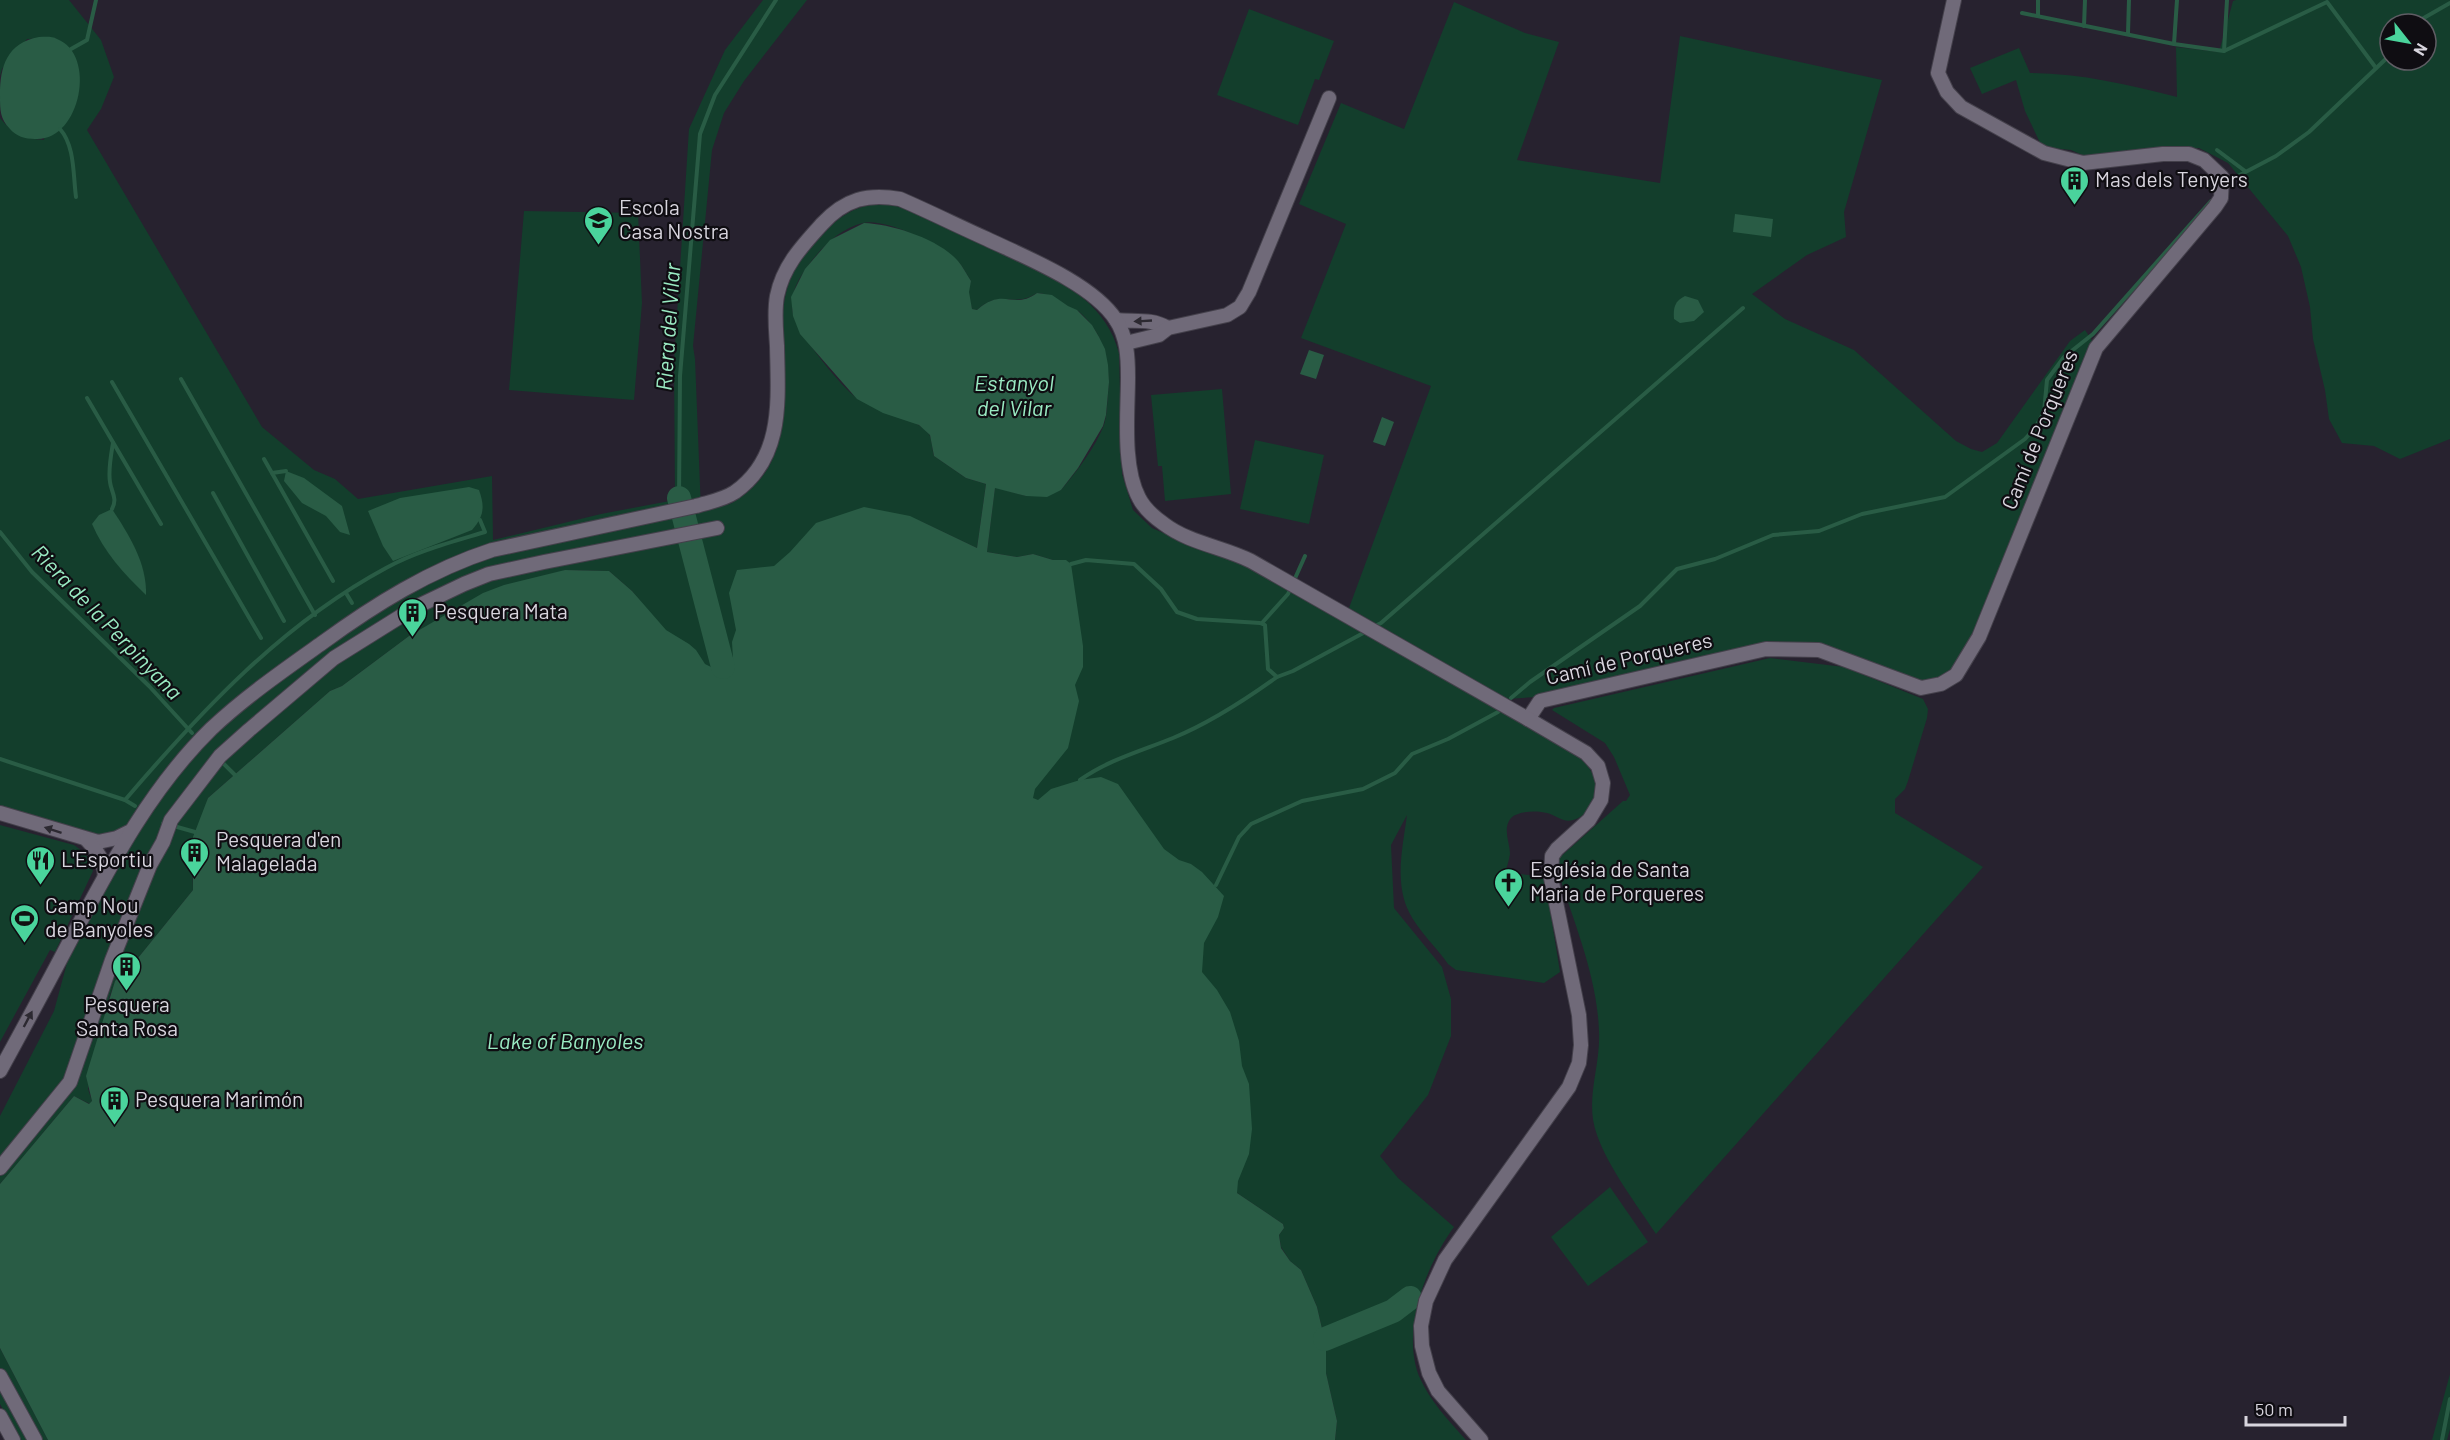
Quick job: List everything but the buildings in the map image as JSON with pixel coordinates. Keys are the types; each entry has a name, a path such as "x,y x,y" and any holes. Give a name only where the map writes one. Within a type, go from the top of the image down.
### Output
{"street":[{"name":"Camí de Porqueres","path":"1528,719 1540,701 1766,650 1819,650 1921,688 1941,684 1956,675 1979,637 2096,348 2215,207 2221,198 2223,189 2222,177 2214,168 2204,160 2189,154 2163,154 2082,163 2044,153 1961,107 1947,92 1938,73 1954,0"},
{"path":"1126,343 1159,335 1168,328 1227,315 1240,308 1249,292 1329,98"},
{"path":"0,1071 129,832 157,792 212,729 273,678 340,629 403,590 464,559 492,550 703,504 734,492 758,471 769,452 776,415 777,295 784,271 796,253 828,218 844,205 862,198 880,195 915,206 1047,268 1099,301 1116,320 1126,343 1128,360 1128,453 1132,481 1139,498 1153,515 1172,530 1251,561 1586,753 1598,766 1603,783 1601,800 1597,809 1589,820 1557,849 1551,862 1551,878 1579,1015 1581,1045 1579,1063 1565,1093 1445,1260 1426,1301 1421,1326 1422,1346 1429,1373 1438,1391 1481,1440"},
{"path":"1116,320 1132,322 1150,320 1168,328"},
{"path":"0,1168 70,1082 112,960 150,865 165,838 171,820 220,756 249,730 333,658 414,608 489,574 717,528"},
{"path":"0,813 98,842 117,838 129,832"},
{"path":"87,840 104,863 105,876"},
{"path":"0,1376 36,1440"},
{"path":"0,1416 13,1440"}],"shaded area":[{"path":"0,0 69,0 101,40 114,77 101,109 87,130 262,427 314,470 335,479 358,499 492,476 493,540 601,514 675,500 674,361 689,129 725,50 763,0 807,0 744,81 724,113 712,150 693,346 701,511 732,503 758,482 774,456 781,428 783,398 784,305 791,277 798,263 830,227 850,212 874,204 898,206 1028,265 1072,290 1096,310 1113,337 1119,353 1122,474 1133,510 1152,528 1235,561 1266,577 1579,756 1593,775 1596,788 1593,802 1585,814 1569,821 1533,811 1514,816 1508,822 1507,827 1510,854 1505,872 1545,879 1560,972 1544,983 1456,970 1448,964 1417,925 1404,900 1401,864 1407,815 1391,845 1394,908 1442,967 1451,999 1451,1036 1428,1095 1380,1156 1398,1178 1454,1227 1434,1260 1419,1298 1413,1339 1414,1358 1419,1376 1428,1393 1466,1440 1335,1440 1337,1421 1326,1373 1326,1346 1317,1307 1301,1270 1290,1261 1281,1247 1279,1235 1284,1228 1283,1224 1237,1193 1025,806 1066,560 1053,560 1033,554 1017,557 987,552 995,487 1026,496 1061,490 1073,475 1096,442 1104,425 1109,382 1104,348 1087,319 1078,311 1045,294 1037,293 1021,299 994,300 977,310 972,309 968,292 971,281 957,261 924,240 885,224 873,222 855,225 840,233 827,244 798,281 793,293 793,314 811,346 852,394 868,404 906,418 923,428 930,436 934,456 966,478 986,484 977,548 920,521 743,660 706,681 632,591 609,571 565,570 409,636 342,686 330,691 208,798 192,859 193,890 138,958 115,981 108,1001 88,1089 92,1101 90,1104 74,1096 0,1184 0,1116 54,1011 67,963 125,849 0,809 0,118 9,128 19,134 44,140 56,38 27,39 2,69 0,76"},
{"path":"2236,0 2450,0 2450,439 2400,459 2374,446 2342,443 2329,419 2301,267 2288,236 2228,163 2199,148 2087,157 2071,150 2042,147 2025,111 2016,80 1982,94 1970,68 2019,48 2030,73 2086,77 2177,97 2176,47 2219,52 2233,1"},
{"path":"1454,2 1525,33 1559,42 1517,160 1660,183 1680,36 1882,80 1844,212 1846,237 1807,255 1752,294 1785,319 1854,350 1956,441 1971,449 1982,452 1997,443 2070,341 2085,330 2093,342 1974,635 1959,660 1948,672 1941,677 1922,683 1820,645 1535,697 1507,699 1349,608 1431,386 1301,338 1346,224 1299,204 1341,103 1404,129"},
{"path":"1249,9 1334,41 1319,80 1315,79 1298,125 1217,95"},
{"path":"524,211 638,213 642,303 634,400 509,390"},
{"path":"1222,389 1231,494 1165,501 1162,466 1158,466 1151,395"},
{"path":"1255,440 1324,455 1309,524 1240,509"},
{"path":"1770,658 1844,667 1923,699 1928,709 1927,718 1905,789 1895,799 1895,813 1983,867 1656,1234 1608,1160 1593,1122 1592,1096 1599,1044 1597,1010 1584,950 1558,871 1558,859 1623,801 1626,801 1630,795 1614,757 1605,743 1552,710"},
{"path":"0,825 74,845 85,853 93,871 55,952 50,950 0,1042"},
{"path":"1610,1187 1648,1242 1588,1286 1551,1237"},
{"path":"0,1348 48,1440 20,1440 0,1404"},
{"path":"2450,1374 2450,1429 2447,1440 2432,1440"}],"water":[{"path":"39,37 55,38 70,48 77,62 80,78 73,113 63,127 51,136 31,139 15,134 4,122 0,84 4,65 13,50 28,40"},
{"path":"1735,214 1773,219 1771,237 1733,232"},
{"name":"Lake of Banyoles","path":"864,223 888,226 914,234 950,253 960,263 971,281 969,292 972,309 977,310 995,300 1021,300 1037,293 1052,295 1077,310 1092,325 1105,349 1109,382 1103,426 1078,468 1061,490 1047,497 1026,496 995,488 987,552 1017,557 1033,554 1053,560 1066,560 1071,564 1083,646 1083,667 1075,685 1079,701 1068,748 1035,789 1033,798 1038,800 1051,789 1080,780 1101,777 1118,784 1164,849 1202,872 1224,896 1218,917 1204,943 1202,972 1217,990 1230,1012 1239,1041 1242,1066 1249,1084 1252,1129 1249,1154 1238,1181 1237,1193 1283,1224 1284,1228 1279,1235 1281,1248 1290,1261 1301,1270 1317,1307 1326,1346 1326,1373 1337,1421 1335,1440 48,1440 0,1348 0,1184 74,1096 89,1104 92,1101 86,1076 115,981 138,958 193,890 193,837 208,798 330,691 342,686 409,636 483,593 504,585 565,570 609,571 632,591 666,630 689,644 705,664 715,669 729,665 733,659 732,642 736,630 729,593 737,570 774,566 816,523 864,507 910,516 977,548 986,484 966,478 934,456 930,435 919,425 883,413 857,399 800,334 793,316 791,297 805,269 830,240"},
{"path":"1685,296 1698,300 1704,312 1694,321 1680,323 1674,319 1674,308 1677,302"},
{"path":"1309,350 1324,355 1316,379 1300,374"},
{"path":"1382,417 1394,422 1385,446 1373,442"},
{"path":"286,471 304,478 342,506 350,535 340,532 326,516 302,503 284,481"},
{"path":"469,487 479,490 483,506 481,516 472,530 393,561 383,546 368,511 400,498"},
{"path":"112,509 140,561 146,583 146,595 115,562 102,544 92,524 99,515"}],"waterway":[{"path":"71,49 87,40 96,0"},
{"name":"Riera del Vilar","path":"679,498 680,376 700,134 715,95 776,0"},
{"path":"2038,0 2038,16"},
{"path":"2084,26 2085,0"},
{"path":"2128,33 2129,0"},
{"path":"2174,44 2177,0"},
{"path":"2224,51 2227,0"},
{"path":"2022,13 2174,44 2224,51 2327,2 2376,68"},
{"path":"2434,12 2450,3"},
{"path":"2236,177 2276,156 2309,132 2378,66"},
{"path":"60,129 71,152 76,197"},
{"path":"2217,150 2245,171"},
{"path":"1511,698 1530,682 1640,606 1677,569 1715,559 1773,535 1819,531 1862,514 1945,497 2025,439 2035,428 2044,412 2047,380 2064,357 2093,334 2211,201"},
{"path":"1373,627 1381,623 1743,308"},
{"path":"181,379 315,615"},
{"path":"112,382 261,638"},
{"path":"87,398 161,524"},
{"path":"112,509 114,498 109,473 113,443"},
{"path":"264,459 333,581"},
{"path":"272,473 286,471"},
{"path":"213,493 284,621"},
{"path":"679,498 723,667"},
{"path":"125,800 214,702 245,672 312,615 348,590 398,562 435,547 485,532 480,520"},
{"name":"Riera de la Perpinyana","path":"0,532 32,572 149,686 192,733"},
{"path":"1262,623 1288,594 1305,556"},
{"path":"1071,564 1086,560 1134,564 1161,589 1177,612 1197,619 1265,625 1268,669 1277,677 1293,671 1367,631"},
{"path":"346,593 352,603"},
{"path":"1080,780 1113,761 1173,738 1214,718 1277,677"},
{"path":"1216,885 1239,837 1251,824 1302,801 1363,789 1395,773 1412,754 1448,739 1498,712"},
{"path":"0,759 125,800 135,806"},
{"path":"221,761 235,775"},
{"path":"163,823 195,832"},
{"path":"1325,1339 1393,1311 1410,1298"},
{"path":"2442,1440 2450,1399"}],"place":[{"name":"Mas dels Tenyers","path":"2074,206"},
{"name":"Escola Casa Nostra","path":"598,246"},
{"name":"Pesquera Mata","path":"413,638"},
{"name":"Pesquera d'en Malagelada","path":"195,878"},
{"name":"L'Esportiu","path":"40,886"},
{"name":"Església de Santa Maria de Porqueres","path":"1509,908"},
{"name":"Camp Nou de Banyoles","path":"24,944"},
{"name":"Pesquera Santa Rosa","path":"127,992"},
{"name":"Pesquera Marimón","path":"114,1126"}],"water label":[{"name":"Estanyol del Vilar","path":"1014,396"}]}
